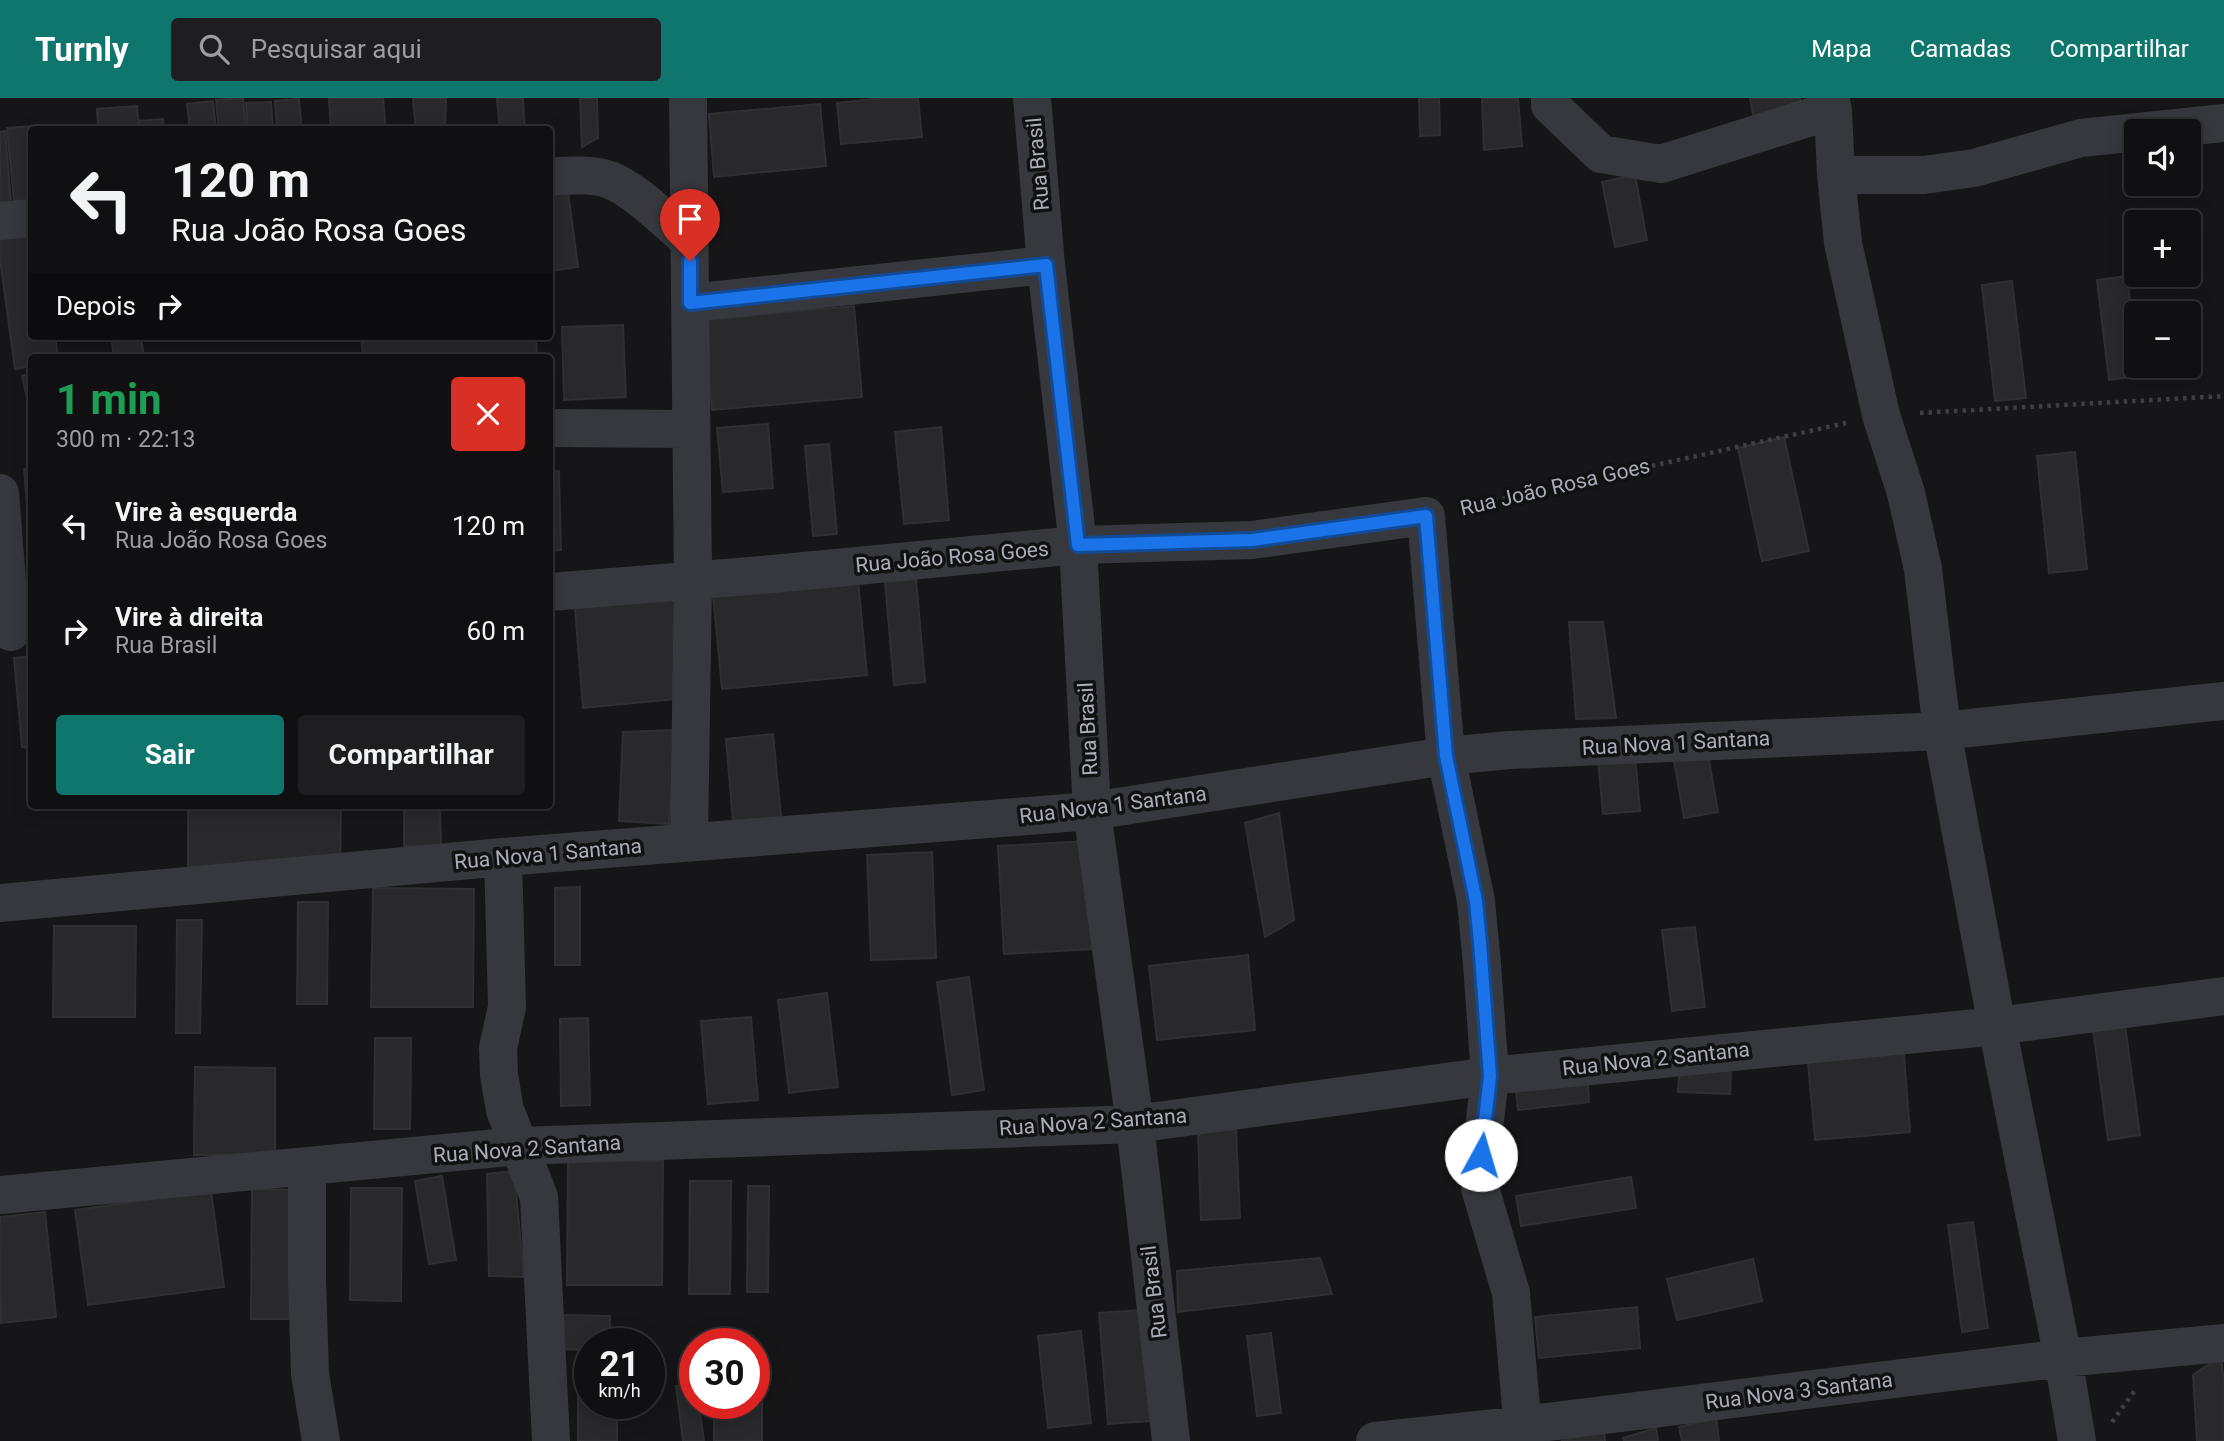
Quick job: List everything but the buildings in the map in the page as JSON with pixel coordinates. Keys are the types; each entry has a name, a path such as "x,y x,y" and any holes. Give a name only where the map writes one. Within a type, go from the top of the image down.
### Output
{"street":[{"path":"688,98 693,581 689,842"},
{"name":"Rua Brasil","path":"1032,98 1046,265 1078,545 1092,811 1135,1124 1171,1441"},
{"path":"1550,98 1550,105 1601,154 1661,164 1831,104 1843,243 1881,415 1906,493 1923,569 1941,731 2063,1358 2092,1436"},
{"path":"1836,175 1924,175 1975,168 2081,138 2224,123"},
{"path":"553,176 583,175 610,180 630,191 690,241"},
{"path":"0,221 28,218"},
{"path":"690,303 1046,265"},
{"path":"553,428 691,429"},
{"path":"0,494 14,632"},
{"path":"1426,516 1446,756 1476,901 1490,1076 1480,1188 1511,1293 1524,1433"},
{"name":"Rua João Rosa Goes","path":"553,592 1078,545 1252,540 1426,516"},
{"name":"Rua Nova 1 Santana","path":"0,903 503,857 1092,811 1446,756 1510,750 1941,731 2224,701"},
{"path":"503,857 507,1007 498,1048 499,1075 505,1110 539,1198 551,1441"},
{"name":"Rua Nova 2 Santana","path":"0,1195 520,1146 1135,1124 1490,1076 1997,1026 2224,996"},
{"path":"307,1167 310,1374 321,1441"},
{"name":"Rua Nova 3 Santana","path":"1375,1441 1524,1433 2063,1358 2224,1343"}],"path":[{"name":"Rua João Rosa Goes","path":"1426,516 1881,415 2224,396"},
{"path":"2092,1436 2164,1349"}],"route":[{"path":"690,261 690,303 1046,265 1078,545 1252,540 1426,516 1446,756 1476,901 1480,943 1490,1076 1481,1155"}]}
